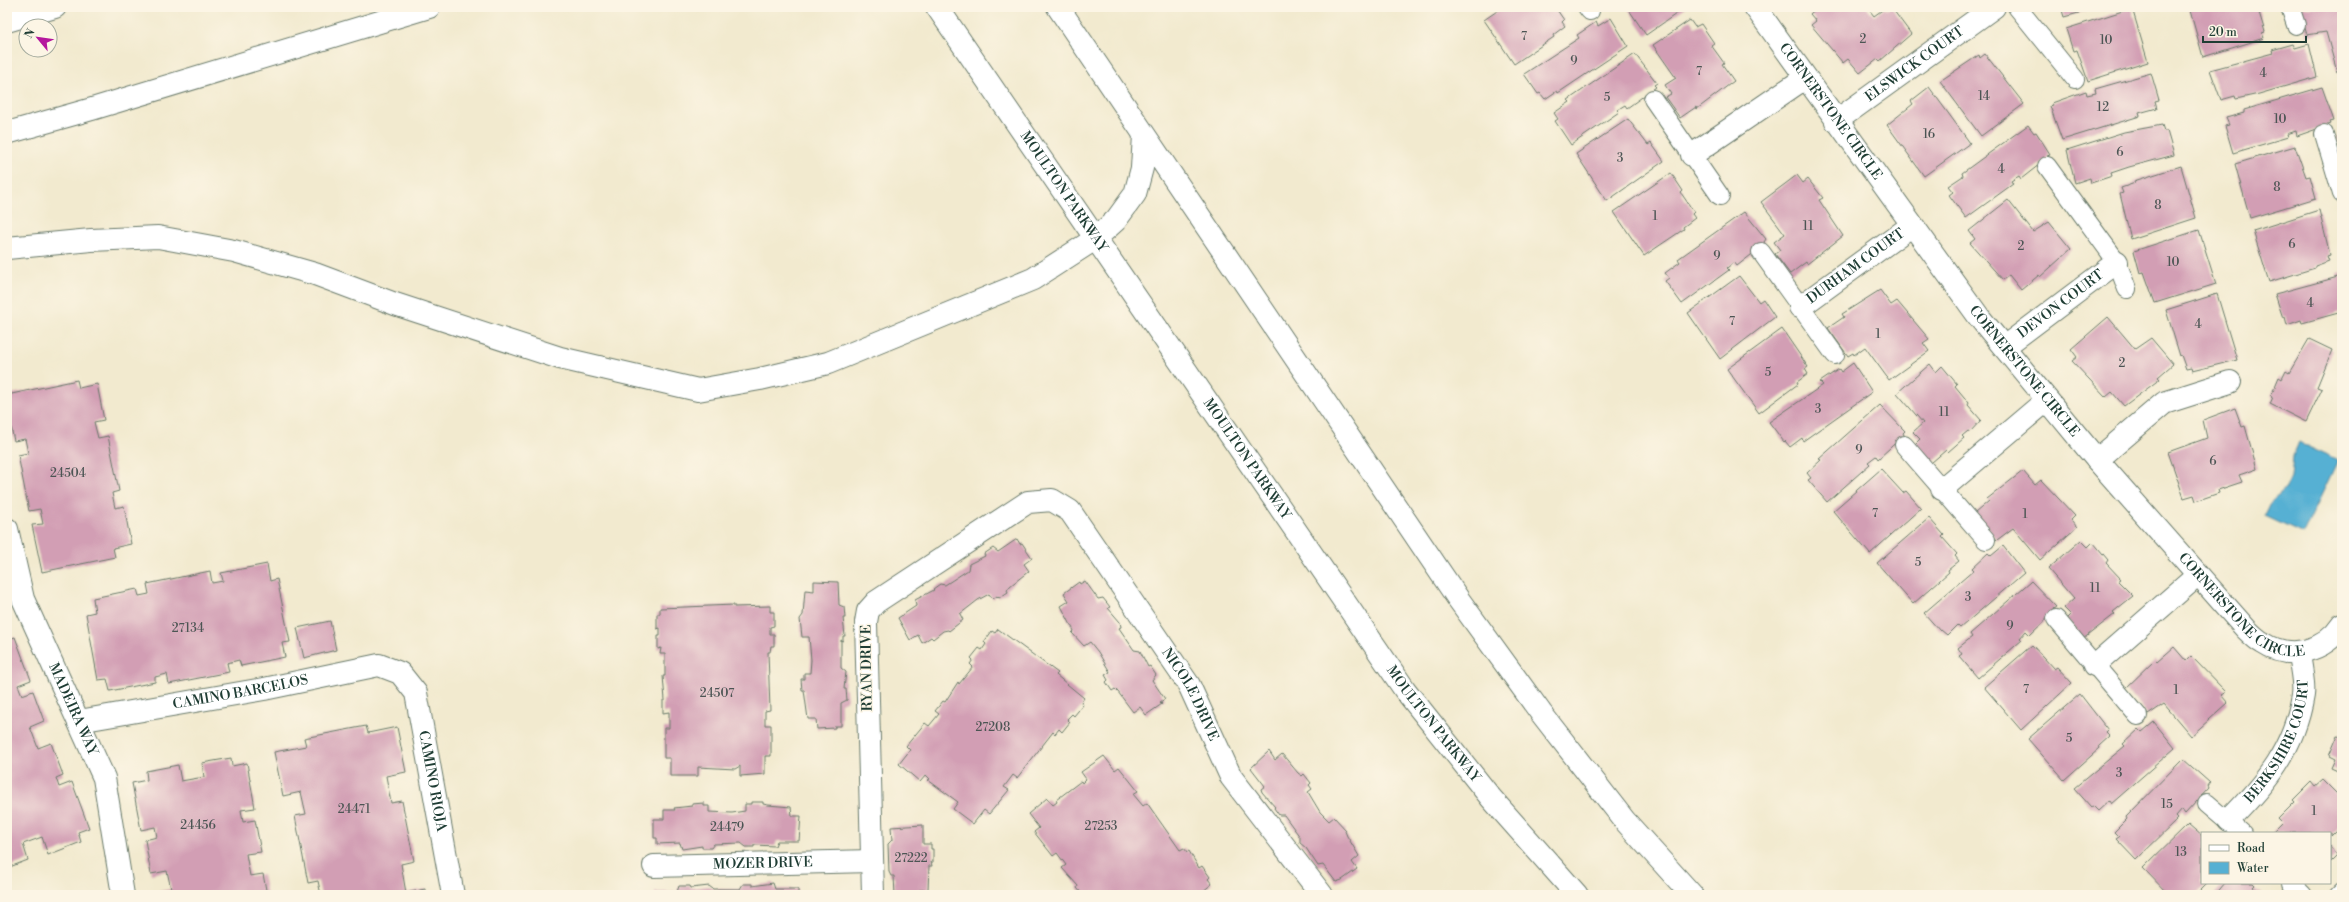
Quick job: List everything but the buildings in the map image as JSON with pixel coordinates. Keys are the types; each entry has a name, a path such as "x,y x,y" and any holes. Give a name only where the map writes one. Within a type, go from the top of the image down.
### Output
{"main road":[{"path":"7,21 55,7"},
{"path":"7,133 92,109 429,7"},
{"name":"MOULTON PARKWAY","path":"937,7 1405,690 1491,798 1577,895"},
{"path":"1058,7 1459,600 1541,712 1625,821 1692,895"},
{"name":"CORNERSTONE CIRCLE","path":"1754,7 1911,226 1979,317 2097,460 2246,629 2263,644 2280,651 2299,652 2323,645 2341,630"},
{"name":"ELSWICK COURT","path":"1836,121 1994,7"},
{"path":"1692,155 1804,78"},
{"path":"7,248 91,240 158,237 234,251 315,274 394,304 560,358 698,390 760,379 828,363 1033,279 1095,239 1116,220 1135,194 1142,168 1144,135"},
{"name":"DURHAM COURT","path":"1800,307 1911,226"},
{"name":"DEVON COURT","path":"2004,347 2117,262"},
{"path":"2097,460 2164,403 2230,382"},
{"path":"1942,490 2047,400"},
{"name":"RYAN DRIVE","path":"873,895 866,622 868,611 876,602 1028,502 1052,500"},
{"name":"NICOLE DRIVE","path":"1052,500 1070,511 1185,679 1231,777 1322,895"},
{"name":"MADEIRA WAY","path":"7,529 23,599 104,778 123,895"},
{"path":"2095,665 2198,575"},
{"name":"BERKSHIRE COURT","path":"2236,826 2289,744 2303,694 2299,652"},
{"name":"CAMINO BARCELOS","path":"79,721 264,689 378,665 400,673"},
{"name":"CAMINO RIOJA","path":"400,673 416,693 453,895"},
{"name":"MOZER DRIVE","path":"654,866 872,861"}],"lane":[{"path":"2017,7 2075,79"},
{"path":"2290,7 2296,25"},
{"path":"1653,99 1720,196"},
{"path":"2324,134 2342,194"},
{"path":"2047,166 2117,262 2127,289"},
{"path":"1761,252 1835,355"},
{"path":"1904,446 1986,540"},
{"path":"2056,619 2138,716"},
{"path":"2207,802 2236,826"},
{"path":"2292,884 2303,895"},
{"path":"2338,895 2342,891"}],"water":[{"path":"2299,442 2338,460 2303,534 2265,516 2272,501 2285,490 2291,477 2293,456"}]}
